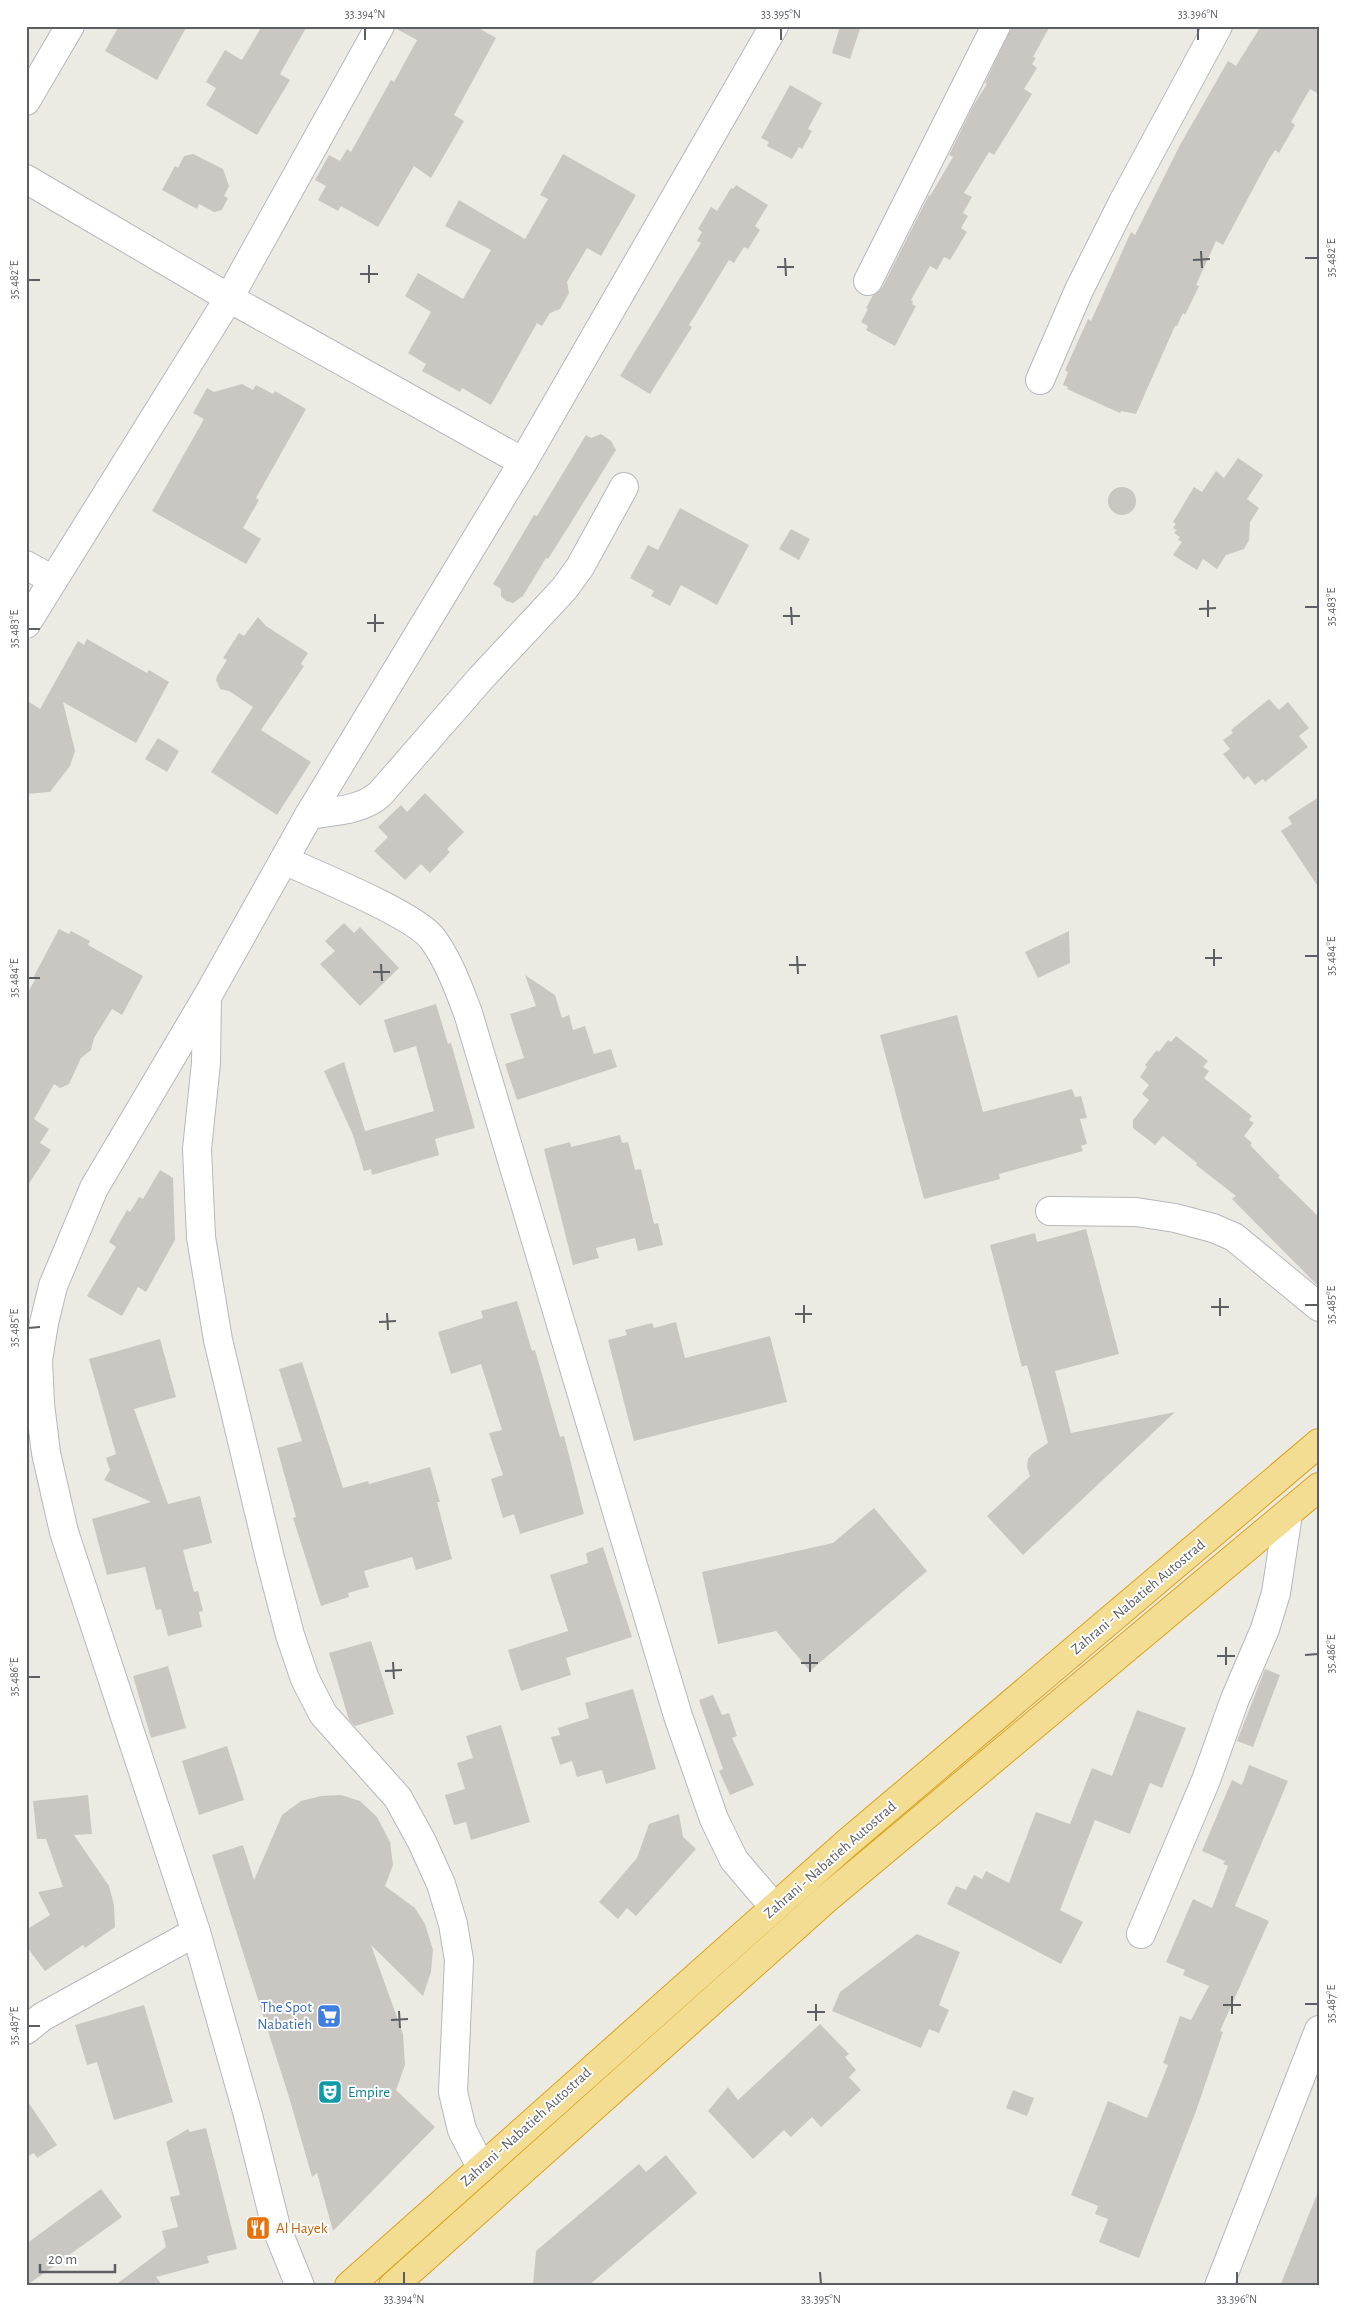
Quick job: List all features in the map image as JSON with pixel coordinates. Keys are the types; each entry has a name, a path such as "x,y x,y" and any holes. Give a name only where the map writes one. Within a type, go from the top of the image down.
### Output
{"highway":[{"name":"Zahrani - Nabatieh Autostrad","path":"349,2286 848,1842 1319,1443"},
{"name":"Zahrani - Nabatieh Autostrad","path":"393,2286 826,1899 1319,1487"}],"street":[{"path":"26,101 70,26"},
{"path":"26,624 229,298 380,26"},
{"path":"299,2285 276,2227 248,2115 196,1932 64,1532 46,1453 40,1404 38,1360 52,1286 94,1188 207,997 309,815 523,462 774,26"},
{"path":"868,281 996,26"},
{"path":"1040,380 1079,290 1123,202 1218,26"},
{"path":"26,179 229,298 523,462"},
{"path":"309,815 362,806 371,802 380,794 481,678 564,589 580,567 624,487"},
{"path":"26,565 53,580"},
{"path":"284,860 408,920 431,936 451,969 468,1013 678,1716 714,1819 734,1860 774,1907"},
{"path":"207,997 206,1063 197,1149 201,1237 218,1340 290,1635 305,1679 323,1714 398,1798 422,1842 441,1884 453,1924 459,1960 453,2092 462,2130 481,2167"},
{"path":"1050,1211 1136,1212 1175,1218 1214,1228 1234,1237 1319,1307"},
{"path":"1141,1934 1206,1780 1235,1699 1265,1629 1276,1593 1288,1514"},
{"path":"26,2030 42,2018 196,1932"},
{"path":"1220,2286 1319,2030"}],"building":[{"path":"119,26 187,26 157,80 105,51"},
{"path":"262,26 307,26 280,74 290,80 257,135 206,105 216,88 206,82 225,50 242,60"},
{"path":"396,26 475,26 496,38 454,115 464,121 431,178 414,166 378,227 341,206 338,211 318,200 326,186 315,180 329,155 340,161 347,149 351,152 391,80 394,82 417,40 395,28"},
{"path":"840,26 861,26 850,59 832,53"},
{"path":"1012,26 1050,26 1033,57 1036,58 1032,64 1037,68 1024,89 1032,94 994,155 989,152 964,193 972,197 963,213 968,216 961,228 967,232 950,260 944,257 937,270 930,266 911,300 913,301 912,304 916,306 895,346 866,330 868,326 861,322 868,309 866,308 873,295 882,288 929,195 953,157 949,155 973,106 987,84 985,83"},
{"path":"1261,26 1319,26 1319,94 1310,89 1291,122 1295,125 1279,153 1275,150 1268,161 1223,245 1216,241 1196,285 1199,286 1185,315 1183,313 1177,326 1175,326 1136,414 1121,411 1120,413 1067,389 1068,387 1063,385 1068,372 1065,370 1088,319 1091,321 1131,232 1135,235 1180,145 1228,61 1236,66"},
{"path":"790,85 822,103 808,129 812,131 802,149 799,147 792,159 767,146 769,142 761,138"},
{"path":"193,154 223,169 229,186 224,196 228,198 222,210 214,212 199,204 197,209 162,190 175,166 178,168 184,156"},
{"path":"563,154 636,195 601,256 587,248 567,282 569,293 560,309 550,313 542,326 537,323 491,405 462,388 460,392 422,371 426,364 408,353 431,312 405,296 418,273 463,299 491,250 445,226 459,200 525,239 548,199 540,195"},
{"path":"736,185 768,205 755,226 760,230 748,249 744,247 734,263 729,260 689,325 692,327 650,394 620,376 701,243 697,241 702,232 698,229 711,207 717,211 731,188 733,189"},
{"path":"242,384 253,390 256,385 273,394 275,391 306,409 256,498 259,500 243,528 261,539 246,564 152,511 204,419 193,413 207,388 214,392"},
{"path":"601,434 611,441 616,450 523,596 513,603 506,601 501,596 501,589 493,584 534,515 537,516 586,435 591,438"},
{"path":"1238,458 1263,475 1247,499 1259,508 1250,522 1249,540 1244,549 1226,555 1217,569 1203,559 1197,570 1173,555 1182,542 1178,540 1180,537 1174,533 1177,530 1173,528 1176,524 1173,522 1194,487 1202,492 1216,471 1224,478"},
{"path":"1122,487 1132,491 1136,501 1132,511 1122,515 1112,511 1108,501 1112,491"},
{"path":"680,508 749,545 717,605 681,585 670,606 651,596 654,591 630,578 648,545 658,550"},
{"path":"791,529 810,539 799,560 779,549"},
{"path":"258,617 266,626 308,653 301,664 304,666 261,730 311,762 277,815 211,772 253,707 229,691 220,689 216,680 217,676 227,660 223,658 239,633 244,636"},
{"path":"87,639 147,673 149,670 169,682 136,743 63,702 75,751 70,766 50,792 26,794 26,700 40,709 78,641 84,645"},
{"path":"1269,699 1279,710 1288,702 1309,728 1299,736 1308,747 1265,782 1263,779 1255,785 1248,776 1244,780 1223,754 1230,749 1223,740 1233,733 1231,730"},
{"path":"158,738 179,751 167,772 145,759"},
{"path":"425,793 464,832 447,849 450,852 430,873 421,864 405,880 374,851 388,837 378,827 401,805 407,812"},
{"path":"1319,797 1319,888 1281,831 1292,824 1288,817"},
{"path":"344,923 354,933 360,927 399,968 360,1006 320,964 335,951 325,941"},
{"path":"59,929 69,934 71,931 90,941 88,945 143,976 122,1015 112,1009 94,1038 91,1050 81,1058 69,1084 60,1088 54,1084 34,1119 49,1129 40,1143 51,1150 26,1188 26,995"},
{"path":"1069,931 1070,963 1038,978 1025,952"},
{"path":"525,975 555,995 562,1018 569,1015 573,1030 585,1026 594,1054 611,1049 617,1067 517,1100 505,1064 524,1058 510,1014 536,1006"},
{"path":"436,1004 448,1044 451,1043 475,1128 435,1139 439,1155 372,1175 371,1169 364,1171 353,1135 324,1071 344,1062 365,1131 362,1132 434,1111 416,1046 394,1053 384,1020"},
{"path":"957,1015 983,1112 1072,1089 1075,1097 1081,1096 1087,1118 1080,1119 1087,1144 1081,1146 1083,1151 999,1174 1000,1179 924,1199 880,1035"},
{"path":"1176,1036 1208,1061 1203,1067 1209,1071 1204,1078 1252,1116 1249,1120 1254,1123 1244,1136 1252,1143 1250,1145 1280,1176 1278,1177 1319,1217 1319,1287 1232,1199 1236,1196 1163,1136 1155,1145 1133,1128 1133,1120 1149,1100 1142,1094 1149,1085 1140,1077 1147,1067 1145,1065 1157,1050 1159,1052 1168,1040 1171,1042"},
{"path":"620,1135 622,1143 628,1142 635,1170 641,1169 654,1224 658,1223 663,1245 638,1251 635,1238 596,1248 599,1258 573,1265 544,1149 570,1142 571,1147"},
{"path":"160,1170 173,1178 175,1240 146,1292 138,1287 122,1316 87,1296 116,1247 109,1242 127,1210 130,1212 139,1197 143,1199"},
{"path":"1086,1229 1119,1354 1055,1371 1071,1433 1175,1412 1023,1555 987,1516 1030,1476 1027,1467 1028,1459 1033,1453 1048,1443 1027,1365 1022,1367 990,1245 1035,1233 1037,1242"},
{"path":"517,1301 532,1351 535,1350 560,1437 564,1436 584,1514 520,1534 514,1514 503,1518 491,1479 503,1475 489,1433 502,1430 481,1364 451,1374 438,1332 483,1318 481,1311"},
{"path":"676,1322 685,1358 770,1336 787,1402 634,1441 608,1340 627,1335 625,1330 652,1323 654,1328"},
{"path":"160,1339 176,1397 134,1409 168,1504 200,1496 212,1543 183,1550 194,1592 198,1591 203,1611 199,1612 202,1627 168,1636 161,1609 156,1610 145,1567 107,1575 92,1519 151,1502 104,1480 110,1470 106,1458 116,1454 89,1359"},
{"path":"302,1362 343,1488 368,1481 369,1484 430,1467 440,1502 437,1502 452,1559 416,1570 412,1557 364,1571 369,1587 348,1593 349,1597 321,1606 293,1518 296,1517 277,1448 302,1441 279,1369"},
{"path":"874,1508 927,1571 810,1671 776,1631 718,1644 702,1572 833,1543"},
{"path":"603,1547 632,1637 566,1658 571,1675 521,1691 508,1650 568,1631 550,1575 588,1563 586,1553"},
{"path":"371,1641 394,1714 355,1726 349,1720 329,1653"},
{"path":"168,1666 186,1728 151,1738 133,1676"},
{"path":"1265,1669 1280,1675 1253,1747 1237,1741"},
{"path":"633,1689 656,1769 606,1784 602,1770 577,1777 572,1761 560,1765 551,1737 560,1735 558,1728 589,1718 585,1703"},
{"path":"713,1695 722,1715 729,1713 737,1736 732,1738 754,1785 730,1795 719,1771 723,1769 699,1700"},
{"path":"1137,1710 1186,1728 1162,1788 1150,1783 1130,1834 1095,1820 1060,1910 1083,1922 1061,1964 947,1904 956,1886 966,1890 974,1875 982,1879 986,1871 1009,1883 1036,1812 1070,1824 1092,1768 1112,1776"},
{"path":"501,1725 530,1822 471,1840 466,1822 454,1825 445,1795 465,1789 457,1763 473,1758 466,1736"},
{"path":"227,1746 244,1800 199,1815 182,1761"},
{"path":"1249,1765 1288,1781 1235,1906 1269,1921 1220,2031 1223,2032 1196,2111 1139,2258 1099,2242 1108,2219 1095,2214 1098,2206 1071,2195 1108,2101 1147,2118 1168,2065 1163,2063 1180,2016 1191,2020 1209,1986 1183,1975 1185,1970 1166,1962 1193,1899 1212,1908 1228,1866 1223,1864 1225,1861 1202,1851 1232,1780 1242,1785"},
{"path":"88,1795 92,1834 74,1835 109,1886 114,1905 115,1927 85,1948 83,1945 45,1971 26,1946 26,1930 50,1915 38,1892 63,1887 46,1839 37,1839 33,1801"},
{"name":"The Spot Nabatieh","path":"341,1795 360,1801 377,1817 390,1842 393,1865 385,1886 415,1908 425,1924 433,1950 431,1972 423,1996 371,1945 403,2034 405,2065 396,2090 435,2127 333,2231 317,2173 312,2177 289,2097 212,1855 243,1845 254,1880 282,1815 301,1801 321,1796"},
{"path":"679,1814 683,1837 696,1849 636,1916 627,1908 618,1919 599,1902 637,1858 649,1824"},
{"path":"917,1934 960,1952 939,2005 949,2010 939,2033 929,2029 921,2048 832,2011 840,1992"},
{"path":"144,2005 173,2102 114,2120 97,2062 87,2065 75,2025"},
{"path":"820,2024 849,2054 845,2057 856,2070 849,2077 861,2090 821,2127 812,2117 791,2137 784,2130 753,2159 708,2111 728,2087 738,2100"},
{"path":"1013,2090 1034,2098 1027,2116 1006,2108"},
{"path":"26,2099 57,2145 37,2158 34,2153 26,2157"},
{"path":"206,2128 237,2249 207,2256 209,2263 156,2277 163,2286 114,2286 166,2247 162,2231 178,2227 170,2197 180,2195 166,2142 188,2129 190,2132"},
{"path":"666,2155 697,2193 588,2286 533,2286 536,2251 639,2164 646,2172"},
{"path":"101,2189 122,2217 26,2286 26,2244"},
{"path":"1318,2192 1319,2286 1280,2286"}],"place":[{"name":"The Spot Nabatieh","path":"329,2016"},
{"name":"Empire","path":"330,2092"},
{"name":"Al Hayek","path":"258,2228"}]}
